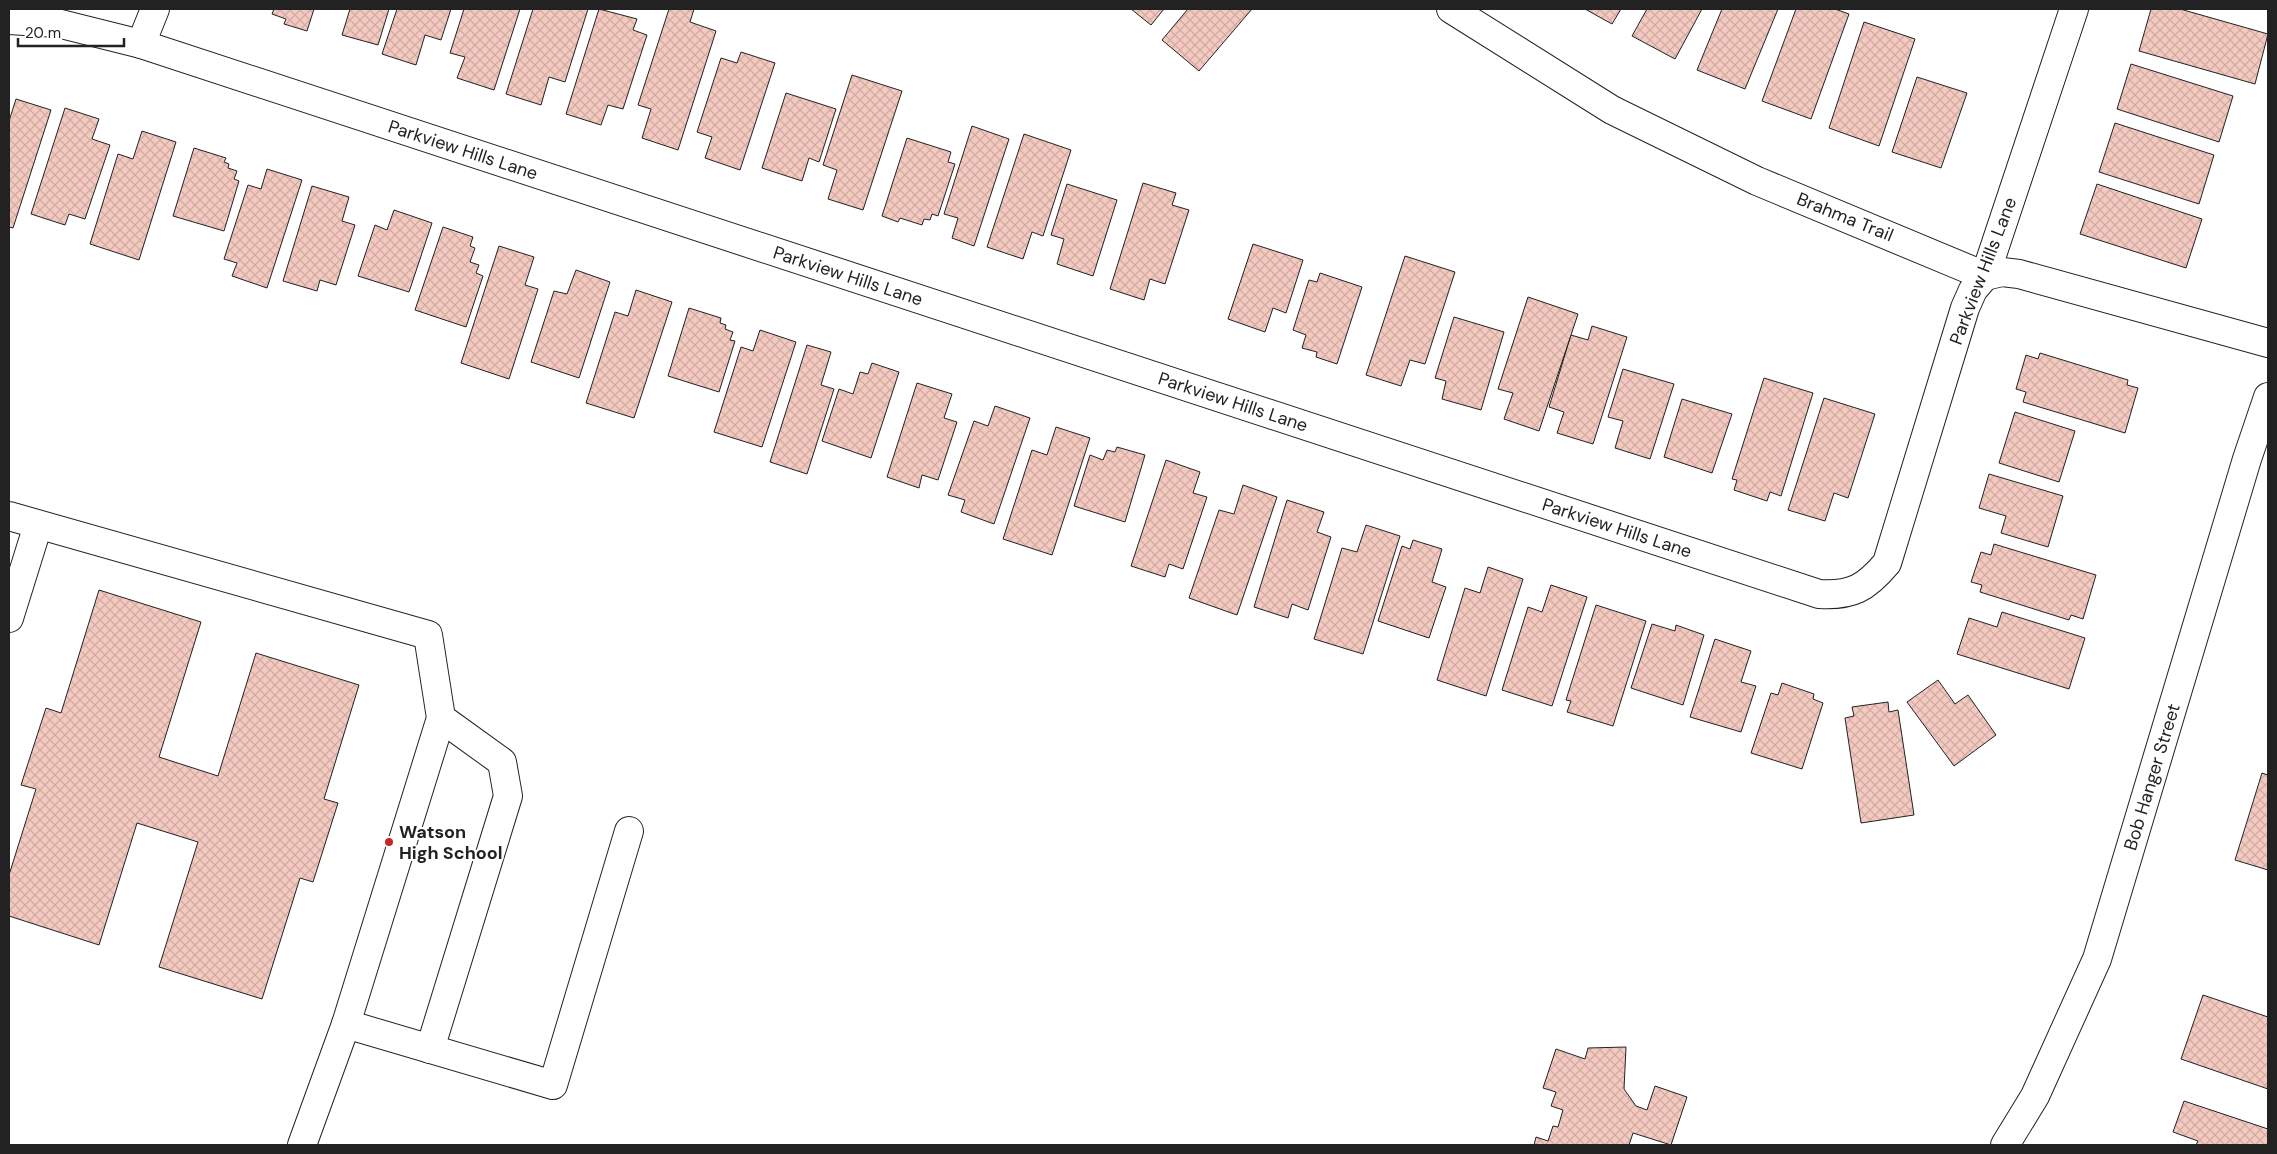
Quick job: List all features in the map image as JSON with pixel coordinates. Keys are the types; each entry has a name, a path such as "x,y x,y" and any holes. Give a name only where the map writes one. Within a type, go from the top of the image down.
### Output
{"street":[{"path":"141,44 155,9"},
{"name":"Brahma Trail","path":"1451,9 1612,110 1757,180 1985,276"},
{"name":"Parkview Hills Lane","path":"9,20 57,22 141,44 1819,594 1839,595 1858,589 1874,579 1887,563 1965,308 1973,290 1985,276 2074,9"},
{"path":"1985,276 2002,272 2019,274 2268,343"},
{"name":"Bob Hanger Street","path":"2005,1145 2035,1096 2097,959 2247,459 2268,397"},
{"path":"9,516 428,635 441,718 346,1024 302,1145"},
{"path":"9,618 38,525"},
{"path":"430,1049 508,796 502,762 441,718"},
{"path":"346,1024 552,1084 628,831"}],"building":[{"path":"274,9 314,9 307,31 284,24 286,19 272,14"},
{"path":"350,9 389,9 378,45 342,35"},
{"path":"397,9 451,9 441,40 425,35 416,65 382,54"},
{"path":"464,9 520,9 494,90 457,78 465,57 450,53"},
{"path":"533,9 588,9 565,82 549,77 541,105 506,94"},
{"path":"599,9 637,19 633,30 647,35 623,109 608,105 601,125 566,114"},
{"path":"669,9 694,9 690,22 716,31 678,150 642,138 651,109 638,105"},
{"path":"1131,9 1164,9 1151,25"},
{"path":"1188,9 1252,9 1199,71 1162,40"},
{"path":"1585,9 1621,9 1612,24"},
{"path":"1647,9 1702,9 1675,59 1632,36"},
{"path":"1722,9 1778,9 1745,89 1697,70"},
{"path":"1796,9 1835,9 1849,14 1811,119 1762,101"},
{"path":"2151,9 2180,9 2268,34 2255,84 2139,51"},
{"path":"1864,22 1915,39 1879,146 1829,128"},
{"path":"741,52 775,63 740,170 705,158 712,137 697,132 721,58 737,63"},
{"path":"2131,64 2233,96 2219,142 2117,109"},
{"path":"852,75 902,91 863,210 828,199 837,170 823,165"},
{"path":"1917,77 1967,93 1941,168 1892,152"},
{"path":"786,93 836,109 819,162 809,158 802,181 762,168"},
{"path":"16,99 51,110 13,228 9,227 9,121"},
{"path":"65,108 99,119 92,139 110,145 85,219 69,214 65,225 31,214"},
{"path":"2115,123 2214,155 2199,204 2099,172"},
{"path":"972,126 1009,139 974,246 952,238 958,218 944,214"},
{"path":"142,131 176,142 139,260 90,244 118,154 133,159"},
{"path":"1024,134 1071,150 1043,236 1032,232 1023,259 987,247"},
{"path":"907,138 951,152 948,162 955,164 938,216 932,214 930,220 924,219 922,225 900,218 898,222 882,216"},
{"path":"194,148 226,158 224,162 229,164 228,168 237,171 234,179 239,181 224,231 173,216"},
{"path":"267,169 302,180 267,288 232,276 237,263 224,259 248,185 261,189"},
{"path":"1143,183 1176,193 1172,205 1189,210 1165,284 1150,279 1144,300 1110,289"},
{"path":"1067,184 1117,200 1093,276 1057,264 1064,239 1051,235"},
{"path":"2097,184 2202,219 2186,268 2080,234"},
{"path":"312,186 349,197 342,221 355,225 336,285 320,280 317,291 283,281"},
{"path":"394,210 432,223 409,292 358,276 375,225 387,230"},
{"path":"443,227 473,237 470,246 475,248 470,262 479,265 476,273 483,276 466,327 415,310"},
{"path":"1253,244 1303,260 1286,313 1273,308 1265,332 1228,319"},
{"path":"499,246 534,257 525,285 538,289 509,379 461,363"},
{"path":"1405,256 1455,272 1425,364 1410,360 1401,386 1366,375"},
{"path":"576,270 610,282 579,378 531,362 554,291 567,294"},
{"path":"1320,273 1362,287 1337,364 1316,357 1317,352 1302,348 1306,335 1293,330 1309,280 1317,282"},
{"path":"636,290 672,302 634,418 586,403 615,312 628,316"},
{"path":"1528,297 1578,314 1539,431 1504,419 1513,393 1498,389"},
{"path":"689,308 721,318 720,323 726,325 725,329 733,332 730,340 735,341 719,392 668,376"},
{"path":"1454,317 1504,332 1481,410 1442,399 1446,381 1435,378"},
{"path":"1592,326 1627,337 1593,444 1557,433 1564,412 1549,407 1571,335 1588,340"},
{"path":"760,330 796,342 762,447 714,432 741,347 753,351"},
{"path":"807,345 831,352 821,385 834,389 807,474 770,462"},
{"path":"2040,353 2128,380 2127,385 2138,388 2125,433 2023,402 2026,392 2016,389 2026,355 2038,359"},
{"path":"872,363 899,372 871,458 822,441 839,389 853,394 860,372 868,374"},
{"path":"1623,369 1674,384 1650,459 1615,448 1623,421 1608,417"},
{"path":"1764,378 1813,393 1781,496 1770,492 1767,501 1734,490 1737,480 1732,479"},
{"path":"917,383 952,394 944,418 957,422 938,480 922,475 919,488 887,477"},
{"path":"1824,398 1875,414 1848,498 1834,493 1825,521 1788,510"},
{"path":"1682,399 1732,414 1712,473 1664,457"},
{"path":"995,406 1030,418 994,524 961,512 965,500 948,495 974,421 988,426"},
{"path":"2015,412 2075,431 2059,482 1999,463"},
{"path":"1056,427 1090,438 1052,555 1003,539 1032,450 1047,455"},
{"path":"1117,447 1145,455 1125,522 1074,506 1090,455 1103,460 1107,450 1115,452"},
{"path":"1166,460 1200,472 1193,493 1207,497 1183,569 1169,564 1165,577 1131,566"},
{"path":"1989,474 2063,496 2048,547 2001,533 2006,516 1979,508"},
{"path":"1243,485 1277,497 1237,615 1189,598 1219,510 1234,514"},
{"path":"1287,500 1324,512 1317,532 1331,537 1308,610 1292,604 1288,618 1254,607"},
{"path":"1366,525 1400,536 1363,654 1314,639 1342,548 1357,552"},
{"path":"1413,540 1442,549 1432,582 1446,587 1429,638 1378,621 1402,546 1410,549"},
{"path":"1994,544 2096,575 2083,619 2071,615 2069,620 1980,592 1982,585 1971,582 1981,552 1991,555"},
{"path":"1488,567 1523,579 1486,696 1437,680 1465,588 1480,593"},
{"path":"1551,585 1587,597 1552,706 1502,690 1528,607 1542,612"},
{"path":"99,590 201,622 159,757 218,776 256,653 359,685 324,799 338,803 313,882 300,878 262,999 159,967 198,842 137,823 99,945 9,916 9,875 36,789 21,785 46,708 61,713"},
{"path":"1596,605 1646,621 1613,726 1567,712 1571,701 1566,700"},
{"path":"2002,612 2085,638 2069,689 1957,654 1969,618 1997,627"},
{"path":"1652,624 1675,631 1676,625 1704,635 1683,705 1631,688"},
{"path":"1715,639 1751,651 1741,682 1756,686 1741,732 1690,717"},
{"path":"1938,680 1955,704 1968,695 1996,735 1954,766 1907,702"},
{"path":"1782,683 1814,694 1813,699 1823,703 1802,769 1751,753 1771,693 1778,695"},
{"path":"1888,702 1889,712 1898,710 1914,815 1861,823 1845,718 1854,716 1852,707"},
{"path":"2262,773 2268,775 2268,870 2235,860"},
{"path":"2203,995 2268,1017 2268,1089 2181,1059"},
{"path":"1626,1047 1624,1089 1636,1106 1647,1110 1655,1086 1687,1097 1671,1145 1633,1133 1629,1145 1534,1145 1536,1137 1548,1141 1553,1126 1558,1127 1563,1110 1551,1106 1556,1092 1543,1088 1556,1049 1585,1059 1588,1048"},
{"path":"2184,1101 2268,1129 2268,1145 2196,1145 2198,1141 2173,1132"}],"place":[{"name":"Watson High School","path":"389,842"}]}
